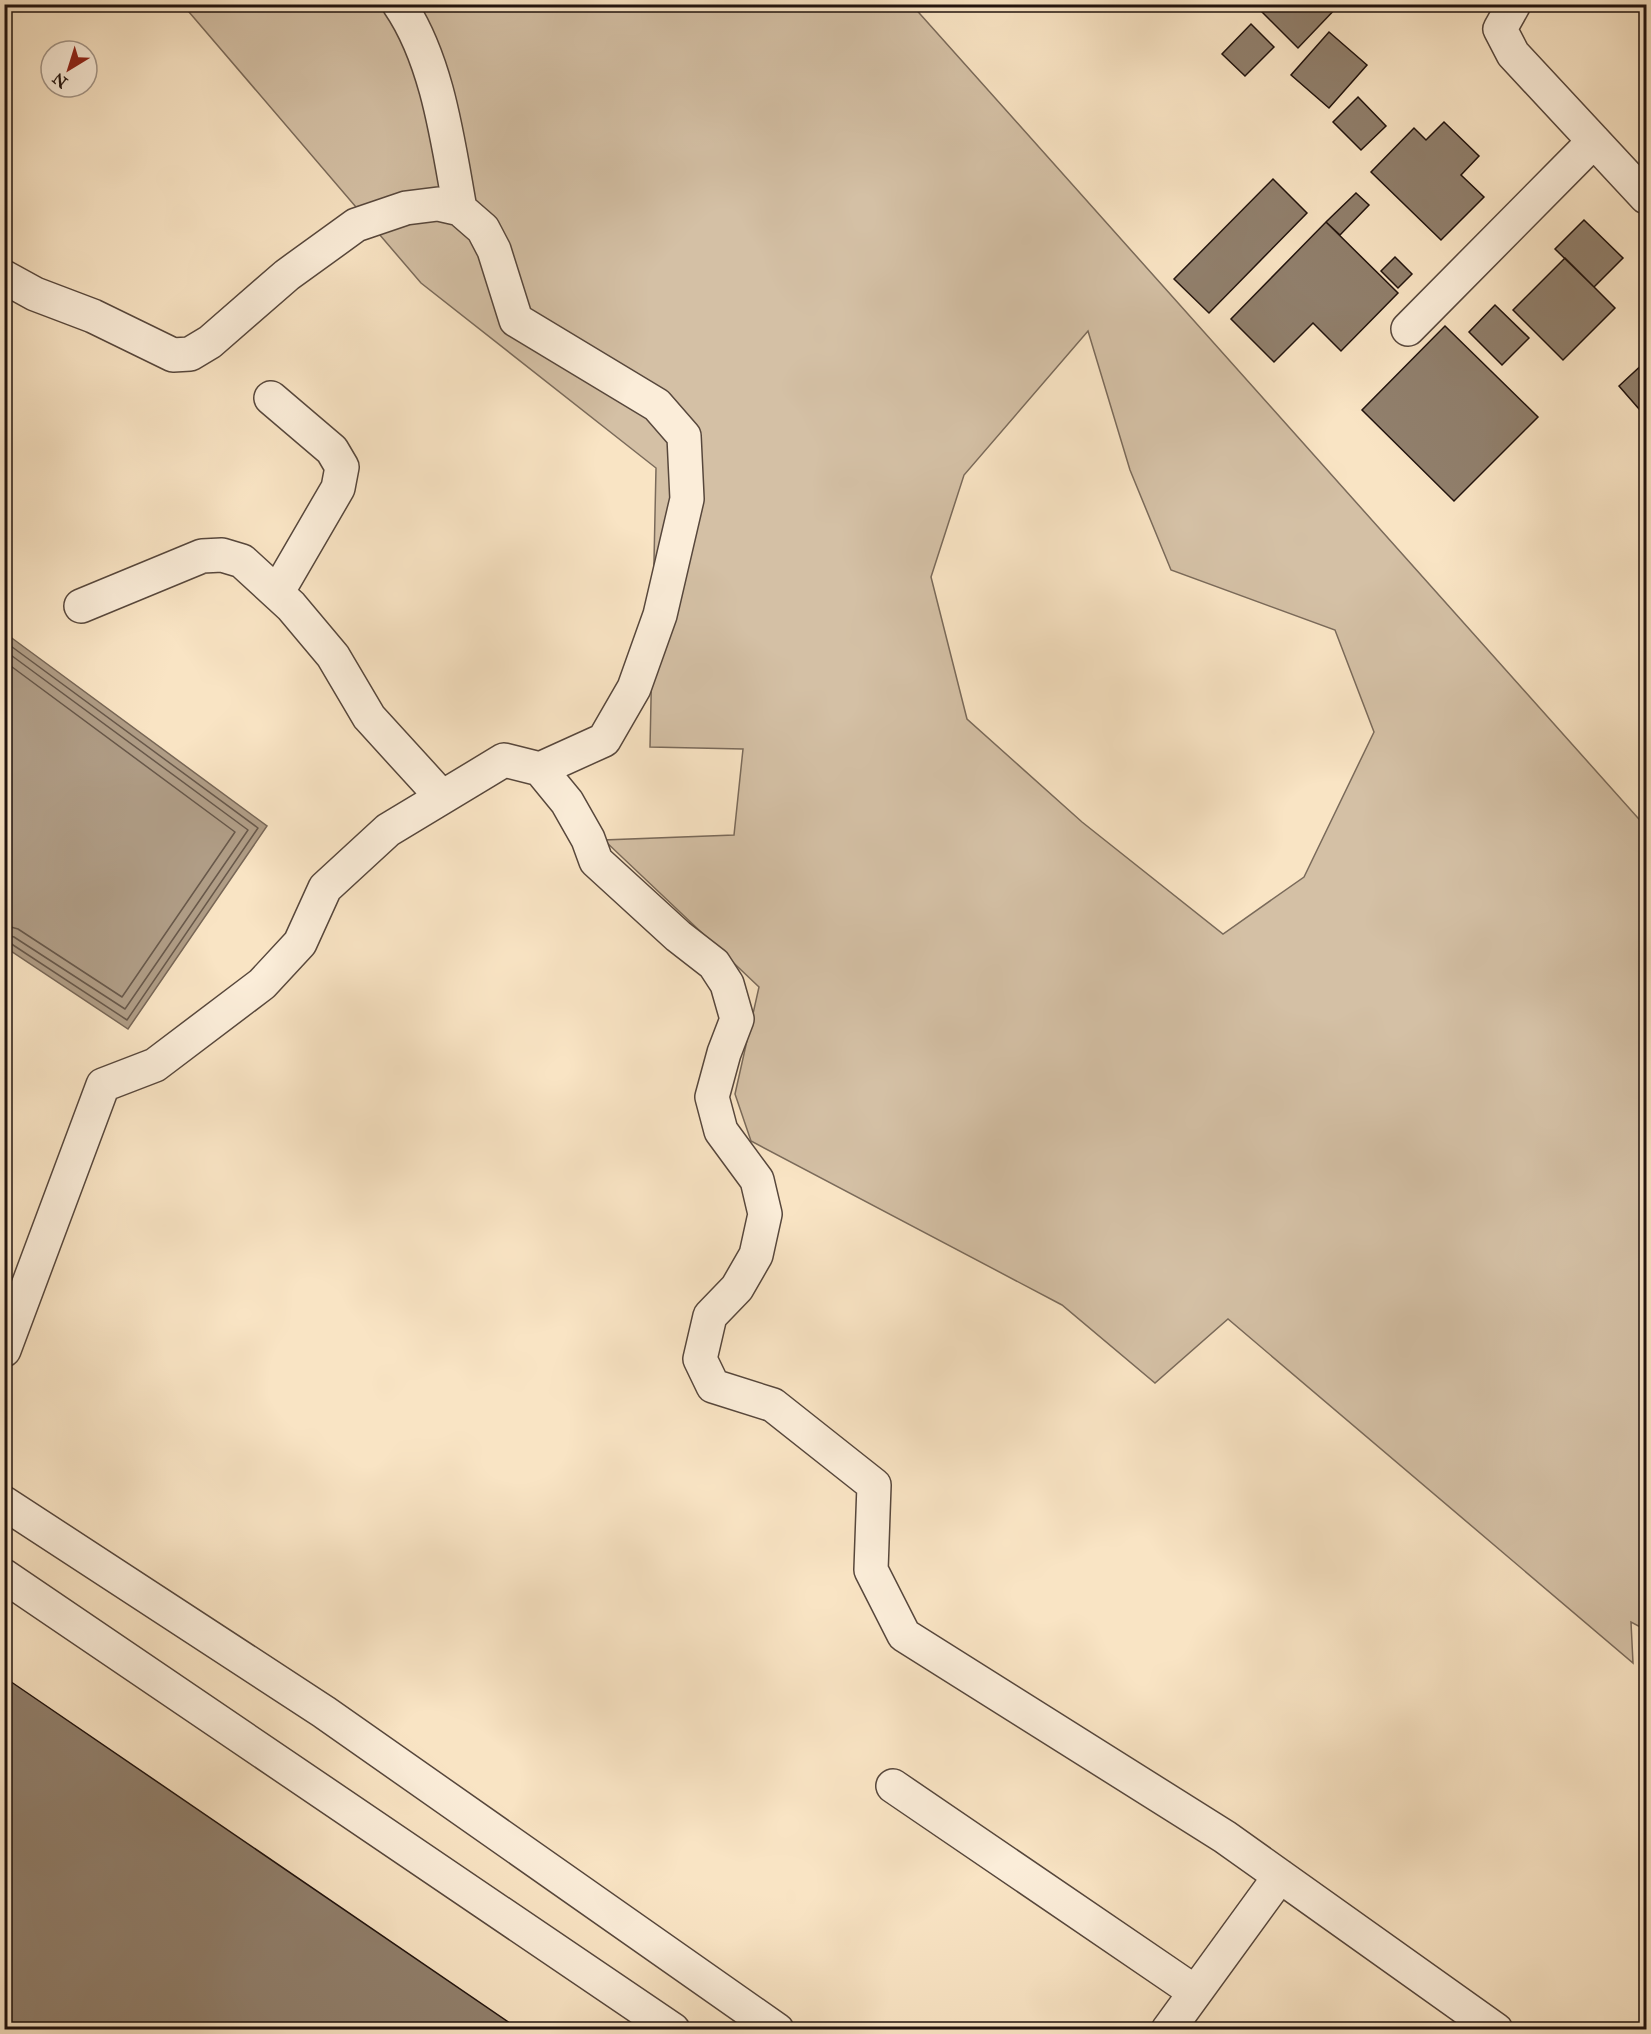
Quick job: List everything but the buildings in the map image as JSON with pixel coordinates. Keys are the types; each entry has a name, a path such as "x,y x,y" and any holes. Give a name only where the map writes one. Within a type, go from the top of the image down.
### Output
{"street":[{"path":"399,4 412,24 432,77 450,153 460,209"},
{"path":"1514,4 1500,29 1513,54 1647,196"},
{"path":"1408,329 1594,141"},
{"path":"4,277 34,294 93,316 173,355 190,354 210,342 287,275 356,225 406,208 438,204 460,209 483,229 494,250 516,320 657,405 684,436 687,500 660,615 634,688 604,740 540,769"},
{"path":"271,398 332,450 342,467 338,488 277,593"},
{"path":"81,606 202,555 222,555 242,561 291,606 333,656 369,717 441,796"},
{"path":"4,1350 104,1085 155,1065 262,984 300,943 325,888 388,830 504,760 540,769 567,802 588,839 596,861 678,936 714,964 728,984 737,1019 724,1053 712,1097 721,1131 757,1180 765,1214 756,1255 737,1288 710,1316 700,1359 713,1386 772,1405 874,1485 871,1570 904,1635 1225,1837 1496,2030"},
{"path":"4,1503 324,1712 777,2030"},
{"path":"4,1576 673,2030"},
{"path":"893,1786 1195,1992"},
{"path":"1168,2030 1280,1876"}],"shaded area":[{"path":"183,5 912,5 1646,827 1646,1630 1631,1622 1633,1663 1228,1319 1155,1383 1062,1305 751,1141 735,1094 759,987 604,840 734,835 743,749 650,747 656,468 421,283","holes":["1088,331 1130,470 1171,570 1335,630 1374,732 1304,877 1223,934 1082,822 967,719 931,577 964,475"]}],"water":[{"path":"5,633 267,826 128,1029 5,947"}]}
